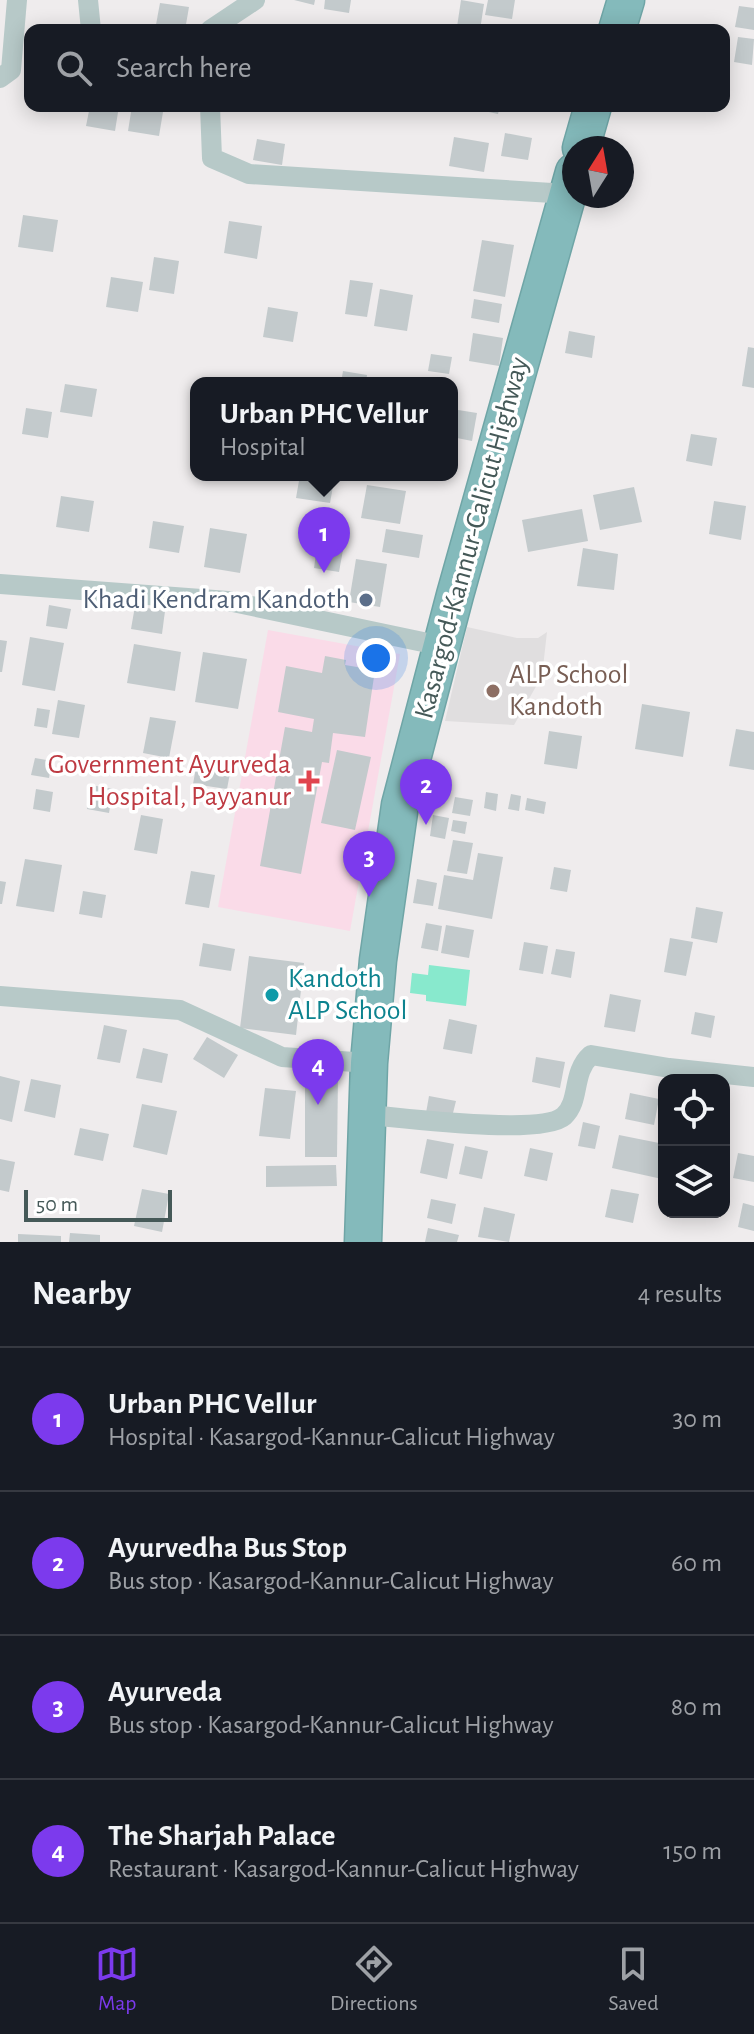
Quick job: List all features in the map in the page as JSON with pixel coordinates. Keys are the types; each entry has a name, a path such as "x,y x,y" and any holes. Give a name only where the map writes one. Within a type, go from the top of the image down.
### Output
{"highway":[{"path":"619,24 626,0"},
{"path":"584,136 591,112"},
{"name":"Kasargod-Kannur-Calicut Highway","path":"363,1242 369,1063 378,960 400,805 564,208"}],"street":[{"path":"0,78 11,70 17,0"},
{"path":"88,0 90,24"},
{"path":"219,24 255,0"},
{"path":"210,112 212,158 249,174 562,183"},
{"path":"0,584 228,601 442,646"},
{"path":"0,996 180,1010 282,1057 369,1063"},
{"path":"369,1115 495,1125 552,1123 571,1108 581,1064 591,1055 669,1068 754,1077"}],"shaded area":[{"name":"ALP School Kandoth","path":"467,627 517,638 538,638 547,632 542,676 514,725 445,721"},
{"name":"Government Ayurveda Hospital, Payyanur","path":"268,630 400,654 350,931 218,907"},
{"path":"429,965 470,970 466,1006 426,1001 426,995 410,993 412,973 428,975"}],"building":[{"path":"294,0 315,0 314,5"},
{"path":"325,0 351,0 349,13 324,9"},
{"path":"461,0 484,4 481,24 457,24"},
{"path":"488,0 515,0 512,19 485,15"},
{"path":"160,3 189,7 186,24 156,24"},
{"path":"739,6 754,8 754,30 735,27"},
{"path":"738,37 754,39 752,65 734,62"},
{"path":"89,112 118,112 115,131 86,126"},
{"path":"131,112 163,112 159,136 128,131"},
{"path":"505,133 532,138 528,160 501,156"},
{"path":"454,137 489,143 484,172 449,166"},
{"path":"257,139 285,144 282,165 253,160"},
{"path":"23,215 58,220 53,252 18,247"},
{"path":"229,221 262,226 257,259 224,253"},
{"path":"482,240 514,245 505,297 473,291"},
{"path":"154,257 179,261 174,294 149,290"},
{"path":"111,277 143,282 138,312 106,307"},
{"path":"350,280 373,283 367,317 345,314"},
{"path":"380,289 413,295 407,331 374,326"},
{"path":"474,299 502,304 499,323 471,318"},
{"path":"268,307 298,312 293,342 263,337"},
{"path":"569,331 595,336 592,358 565,353"},
{"path":"473,333 503,338 499,366 469,361"},
{"path":"748,347 754,348 754,388 742,386"},
{"path":"431,354 452,357 449,374 428,371"},
{"path":"343,371 367,375 367,377 342,377"},
{"path":"65,384 97,389 92,417 60,412"},
{"path":"26,408 52,412 48,438 22,434"},
{"path":"458,410 477,413 472,441 458,438"},
{"path":"691,434 717,438 712,466 686,461"},
{"path":"299,481 334,481 330,503 296,498"},
{"path":"367,485 406,491 400,524 361,518"},
{"path":"634,487 642,522 600,530 593,495"},
{"path":"61,496 94,501 89,532 56,527"},
{"path":"714,501 746,506 741,540 709,534"},
{"path":"582,509 588,541 528,552 522,520"},
{"path":"153,521 184,526 179,553 149,548"},
{"path":"210,528 247,534 240,573 204,567"},
{"path":"386,529 423,535 419,558 382,552"},
{"path":"317,546 343,550 339,572 314,568"},
{"path":"583,548 618,554 614,590 577,586"},
{"path":"356,559 387,564 380,607 349,602"},
{"path":"49,605 71,609 67,629 46,626"},
{"path":"135,606 165,611 162,634 131,629"},
{"path":"30,637 64,643 55,691 22,685"},
{"path":"0,640 7,641 2,672 0,672"},
{"path":"134,644 181,652 175,691 127,683"},
{"path":"203,652 247,659 238,709 195,702"},
{"path":"325,656 346,660 345,665 375,670 365,737 333,733 329,763 322,762 301,874 260,866 285,727 312,732 314,719 278,712 286,666 322,673"},
{"path":"58,700 85,705 79,738 52,734"},
{"path":"642,704 690,712 683,757 635,749"},
{"path":"37,708 50,710 47,728 34,726"},
{"path":"150,717 176,721 169,758 143,753"},
{"path":"736,729 754,732 754,770 729,766"},
{"path":"549,731 582,736 577,769 544,764"},
{"path":"337,750 371,757 355,830 321,823"},
{"path":"35,758 52,761 49,778 31,775"},
{"path":"197,762 231,768 227,789 193,784"},
{"path":"91,785 113,789 109,813 87,809"},
{"path":"36,789 53,792 50,812 33,809"},
{"path":"486,792 498,794 496,811 484,808"},
{"path":"511,794 521,796 519,811 508,809"},
{"path":"455,797 473,800 470,816 452,813"},
{"path":"527,798 546,802 544,814 525,810"},
{"path":"141,815 163,819 157,854 134,850"},
{"path":"433,815 449,818 445,839 430,836"},
{"path":"453,820 467,822 465,834 451,831"},
{"path":"453,840 473,843 467,874 447,871"},
{"path":"478,853 503,857 492,919 438,909 444,875 473,880"},
{"path":"25,859 62,865 54,912 16,906"},
{"path":"554,867 571,870 567,892 550,889"},
{"path":"191,871 215,875 209,908 185,904"},
{"path":"417,879 437,883 433,906 413,903"},
{"path":"0,881 6,882 2,904 0,904"},
{"path":"83,891 106,895 102,918 79,914"},
{"path":"696,907 723,912 717,943 691,938"},
{"path":"426,923 442,926 438,951 421,948"},
{"path":"446,925 474,930 469,958 441,953"},
{"path":"670,938 693,942 686,976 664,972"},
{"path":"524,942 548,946 543,974 519,970"},
{"path":"203,943 235,949 231,971 199,966"},
{"path":"556,949 575,952 571,978 551,974"},
{"name":"Kandoth ALP School","path":"249,956 304,963 296,1035 240,1028"},
{"path":"610,994 641,1000 635,1032 604,1027"},
{"path":"695,1012 715,1016 711,1038 691,1034"},
{"path":"449,1019 477,1025 472,1054 443,1049"},
{"path":"104,1025 127,1030 120,1063 97,1059"},
{"path":"207,1037 238,1055 224,1078 193,1059"},
{"path":"143,1048 168,1054 162,1083 136,1078"},
{"path":"536,1057 565,1062 560,1088 532,1082"},
{"path":"0,1076 20,1081 12,1122 0,1119"},
{"path":"305,1076 338,1076 337,1157 305,1157"},
{"path":"31,1079 61,1085 55,1118 24,1111"},
{"path":"265,1088 296,1091 290,1139 259,1136"},
{"path":"630,1093 658,1099 654,1125 625,1119"},
{"path":"429,1096 456,1101 452,1117 426,1113"},
{"path":"142,1104 177,1111 167,1155 133,1147"},
{"path":"583,1122 600,1126 595,1149 578,1146"},
{"path":"80,1128 109,1134 103,1161 74,1155"},
{"path":"619,1135 658,1143 658,1178 612,1168"},
{"path":"427,1139 454,1144 447,1179 420,1173"},
{"path":"465,1146 488,1151 482,1179 459,1174"},
{"path":"530,1148 553,1153 547,1181 524,1176"},
{"path":"738,1153 754,1156 754,1182 733,1178"},
{"path":"0,1159 15,1162 9,1192 0,1190"},
{"path":"336,1165 337,1186 266,1187 266,1166"},
{"path":"142,1189 169,1194 162,1232 134,1226"},
{"path":"611,1189 639,1194 633,1223 605,1217"},
{"path":"431,1199 456,1204 452,1224 427,1218"},
{"path":"743,1203 754,1206 754,1231 738,1227"},
{"path":"484,1207 515,1214 509,1242 478,1237"},
{"path":"428,1228 459,1235 457,1242 425,1242"},
{"path":"70,1233 100,1235 100,1242 69,1242"},
{"path":"18,1234 61,1236 61,1242 18,1242"}],"place":[{"name":"Urban PHC Vellur","path":"324,573"},
{"name":"Khadi Kendram Kandoth","path":"366,600"},
{"name":"ALP School Kandoth","path":"493,691"},
{"name":"Government Ayurveda Hospital, Payyanur","path":"309,781"},
{"name":"Ayurvedha Bus Stop","path":"426,825"},
{"name":"Ayurveda","path":"369,897"},
{"name":"Kandoth ALP School","path":"272,995"},
{"name":"The Sharjah Palace","path":"318,1105"}]}
